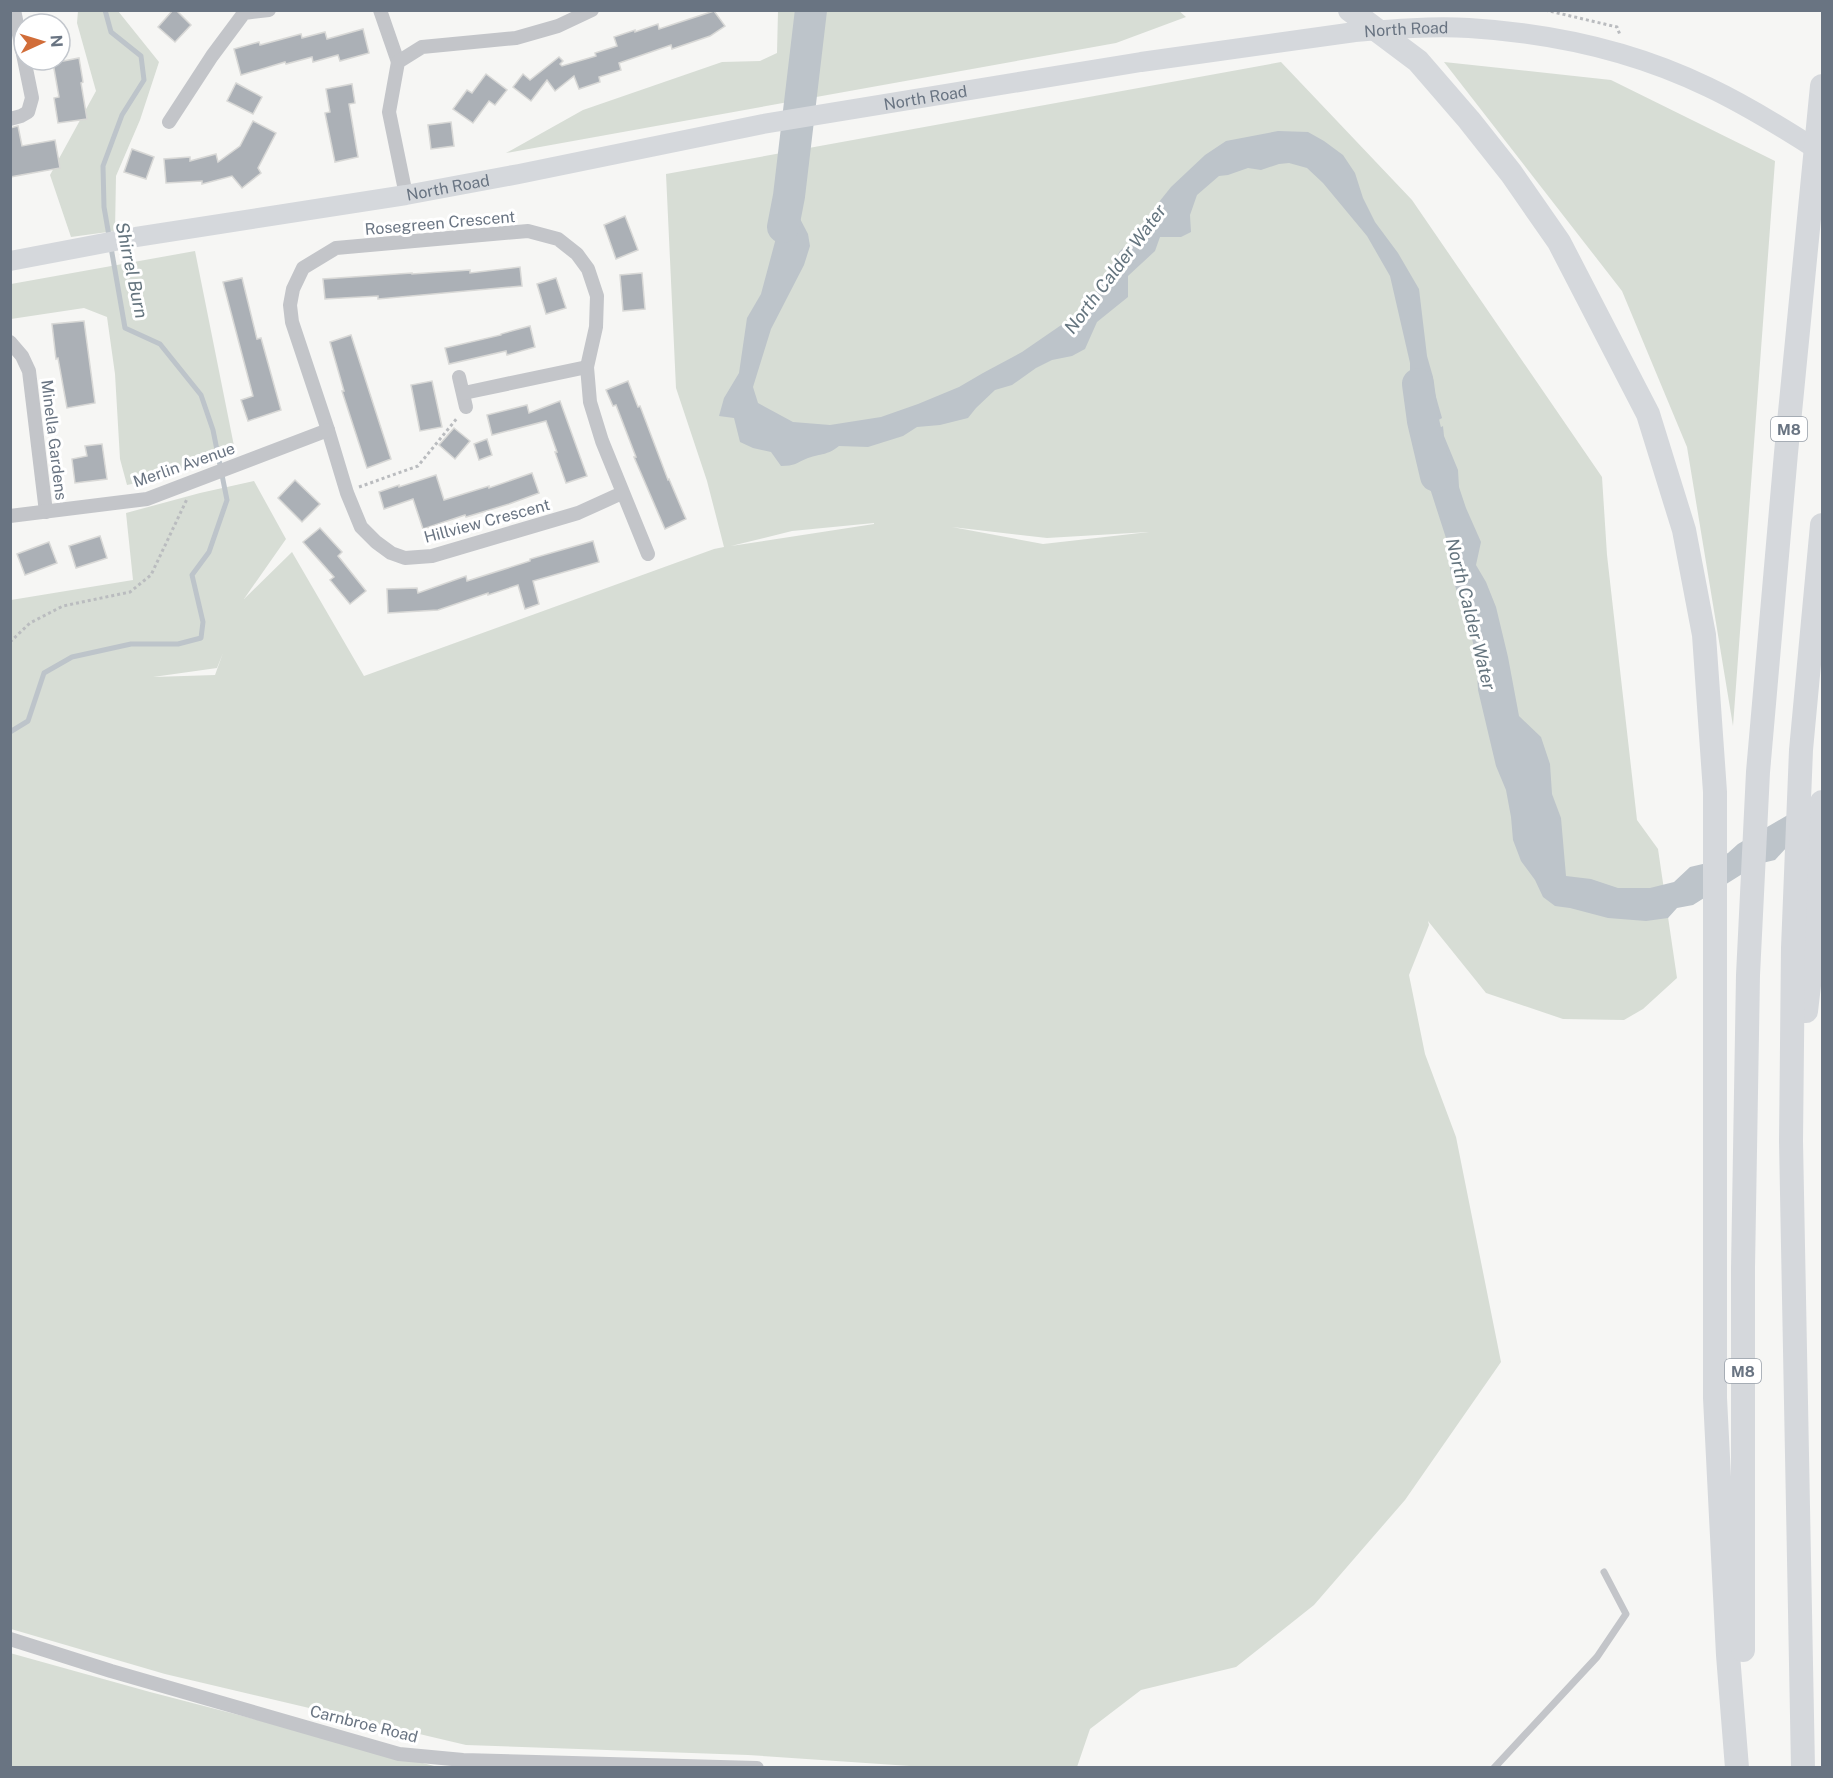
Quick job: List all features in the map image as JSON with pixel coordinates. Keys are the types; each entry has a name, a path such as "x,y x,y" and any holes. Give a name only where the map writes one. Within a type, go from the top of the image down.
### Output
{"highway":[{"name":"M8","path":"1350,10 1418,61 1511,173 1559,242 1648,414 1684,530 1704,635 1715,792 1715,1398 1728,1655 1737,1767"},
{"name":"M8","path":"1743,1767 1743,1268 1748,975 1758,772 1822,86"},
{"path":"1803,945 1800,750 1822,525"},
{"path":"1803,1767 1791,1141 1803,945 1822,802"}],"main road":[{"name":"North Road","path":"10,261 136,237 406,195 763,124 1141,62 1391,29 1461,28 1509,31 1549,37 1643,60 1737,101 1822,153"}],"street":[{"path":"10,118 28,112 32,98 14,10"},
{"path":"169,122 240,12 269,10"},
{"path":"380,10 398,62 389,112 406,195"},
{"path":"555,10 558,26"},
{"path":"398,62 422,47 516,38 558,26 592,10"},
{"name":"Rosegreen Crescent","path":"328,430 292,322 290,305 293,289 303,268 336,248 528,231 558,239 578,254 588,269 597,296 596,327 587,366 590,402 602,441 648,554"},
{"name":"Minella Gardens","path":"10,342 22,356 29,371 46,512"},
{"path":"459,377 465,400 587,366"},
{"name":"Merlin Avenue","path":"10,516 147,499 328,430"},
{"name":"Hillview Crescent","path":"328,430 347,493 361,527 391,554 405,558 432,556 567,516 622,493"},
{"name":"Carnbroe Road","path":"10,1638 111,1671 399,1754 463,1760 757,1767"}],"lane":[{"path":"1494,1767 1598,1657 1626,1614 1604,1572"}],"path":[{"path":"1545,10 1617,27 1620,37"},
{"path":"347,493 417,466 465,400"},
{"path":"10,642 30,623 63,606 130,592 152,575 202,479"}],"shaded area":[{"path":"1178,10 1186,17 1116,43 506,153 583,110 722,62 760,61 777,53 778,11"},
{"path":"78,11 118,11 159,62 140,120 116,176 115,231 71,237 50,175 96,91 77,23"},
{"path":"1281,62 1412,200 1602,477 1607,555 1637,820 1658,849 1677,978 1643,1009 1624,1020 1563,1019 1486,993 1428,921 1429,925 1409,975 1425,1054 1456,1137 1501,1362 1405,1500 1314,1605 1236,1667 1141,1690 1090,1729 1077,1767 925,1767 748,1755 466,1745 165,1674 11,1629 11,600 133,580 126,513 254,481 286,539 244,599 292,552 364,676 724,547 707,481 676,388 666,174","holes":["874,524 731,546 792,531","952,527 1047,538 1149,532 1043,544","223,653 215,675 153,677 217,668"]},
{"path":"1444,62 1611,80 1775,161 1733,726 1687,447 1622,291"},
{"path":"195,251 235,451 127,485 120,459 115,374 107,317 84,308 11,319 11,284"},
{"path":"10,1653 150,1692 438,1767 11,1767"}],"water":[{"path":"801,11 824,11 813,35 813,45 800,41"},
{"path":"1278,131 1308,132 1343,155 1355,173 1363,198 1375,222 1398,253 1419,289 1427,356 1442,418 1414,434 1416,411 1410,388 1410,363 1390,276 1367,236 1323,183 1307,168 1289,163 1261,170 1248,168 1219,176 1197,195 1190,215 1191,232 1181,237 1160,237 1155,251 1128,276 1128,297 1097,322 1085,349 1072,356 1052,360 1012,385 995,390 968,418 940,425 917,427 903,436 868,447 839,446 827,453 793,465 781,466 771,452 740,442 734,418 719,416 724,398 739,373 747,318 761,294 780,223 775,183 797,185 796,211 808,234 810,246 804,265 771,329 753,387 758,403 793,422 830,425 881,417 918,404 959,387 1022,352 1088,304 1120,251 1134,238 1171,187 1205,155 1226,141"},
{"path":"1443,426 1444,436 1458,470 1459,487 1481,542 1476,565 1496,607 1519,716 1541,737 1550,764 1552,794 1561,818 1566,876 1591,879 1618,888 1650,888 1674,882 1690,867 1707,863 1728,853 1738,844 1798,809 1787,847 1775,860 1758,864 1693,905 1677,908 1668,918 1646,921 1608,918 1555,906 1543,897 1535,880 1521,861 1513,840 1506,790 1496,766 1478,690 1476,657 1470,629 1451,574 1446,538 1415,442"}],"building":[{"path":"173,10 176,10 191,25 175,42 158,27"},
{"path":"714,11 725,26 710,36 672,49 671,45 619,63 621,70 599,77 600,82 579,89 574,76 555,91 547,80 531,101 513,87 523,74 530,80 559,57 563,61 560,64 562,66 596,56 595,53 617,46 614,37 658,24 659,29"},
{"path":"363,29 369,53 340,61 338,55 313,62 312,57 241,75 234,49 301,34 302,38 325,32 327,39"},
{"path":"79,58 87,119 58,123 54,98 59,97 55,72 72,72 72,59"},
{"path":"486,74 507,90 495,105 489,101 473,123 453,109 467,90 472,93"},
{"path":"236,83 262,97 253,114 227,101"},
{"path":"352,84 355,103 349,104 358,157 335,162 325,113 330,112 326,89"},
{"path":"253,121 276,133 258,168 261,173 242,188 232,176 202,184 202,181 166,183 164,159 190,157 190,161 216,154 218,162 240,146"},
{"path":"451,122 454,146 431,149 428,125"},
{"path":"18,126 22,146 55,140 60,168 10,177 10,128"},
{"path":"132,149 154,157 146,179 124,172"},
{"path":"625,216 638,250 616,259 604,225"},
{"path":"520,267 522,286 378,299 378,296 325,299 323,279 470,270 470,273"},
{"path":"642,273 645,309 623,311 620,275"},
{"path":"242,278 257,339 261,338 281,410 248,421 241,400 253,396 223,282"},
{"path":"556,278 566,308 546,314 537,284"},
{"path":"84,321 95,403 67,408 58,358 56,359 52,324"},
{"path":"530,326 535,347 507,355 506,351 449,364 445,348"},
{"path":"351,335 391,459 367,468 342,391 344,391 330,342"},
{"path":"432,381 442,427 420,431 411,385"},
{"path":"628,381 686,519 665,529 634,457 636,457 616,405 613,406 606,390"},
{"path":"560,401 587,476 566,483 546,421 492,435 487,415 527,405 529,413"},
{"path":"454,428 470,441 455,459 439,445"},
{"path":"487,439 492,455 479,460 474,444"},
{"path":"102,444 107,479 75,483 72,459 87,456 85,446"},
{"path":"532,473 539,493 423,529 413,499 384,509 379,492 436,475 444,500"},
{"path":"295,480 320,504 302,522 278,498"},
{"path":"320,528 342,552 338,556 366,591 350,604 330,580 334,577 303,542"},
{"path":"100,536 107,558 76,568 69,546"},
{"path":"593,541 599,562 533,581 539,604 525,609 518,585 438,610 388,613 387,589 417,588 418,593 466,576 467,581 530,561 530,559"},
{"path":"49,542 57,563 25,575 17,554"}],"waterway":[{"name":"Shirrel Burn","path":"10,732 28,721 44,673 72,657 131,644 178,644 201,638 203,622 192,575 209,552 227,500 213,430 201,395 160,344 125,328 104,207 103,166 122,115 144,80 141,56 111,32 105,10"},
{"name":"North Calder Water","path":"783,227 789,196 811,10"},
{"name":"North Calder Water","path":"1418,384 1423,421 1436,476"}]}
